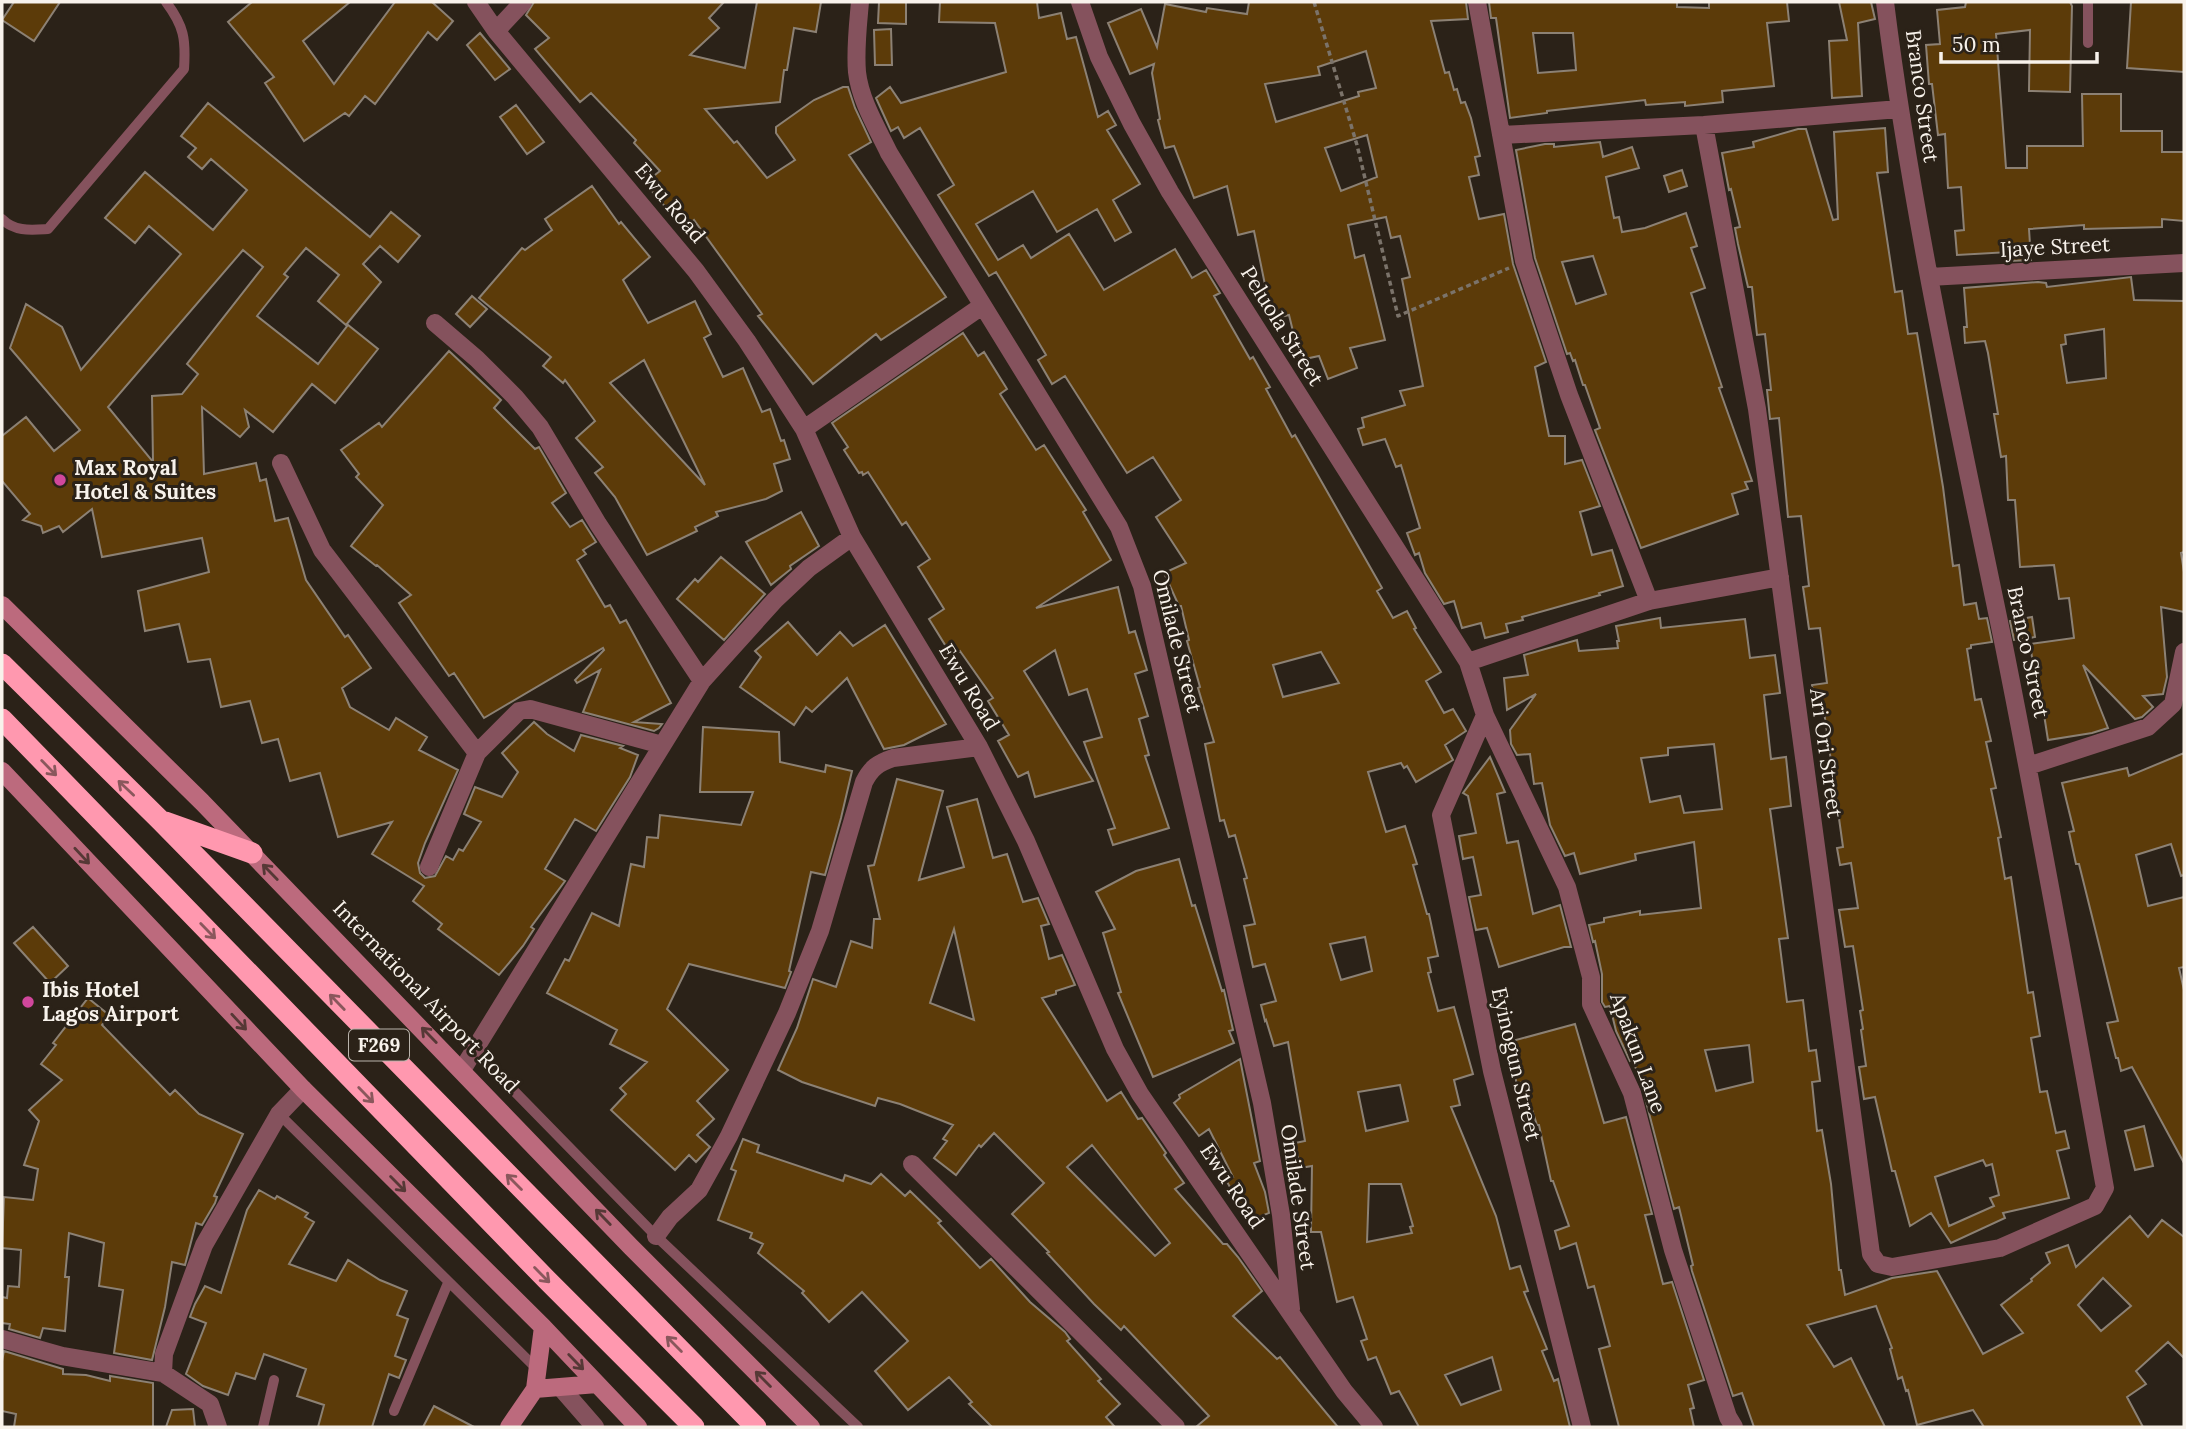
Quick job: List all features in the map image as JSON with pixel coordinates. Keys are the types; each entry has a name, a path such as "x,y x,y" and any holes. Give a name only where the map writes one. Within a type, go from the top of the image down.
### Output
{"highway":[{"name":"F269","path":"2,664 160,820 756,1427"},
{"name":"F269","path":"2,719 546,1279 694,1427"},
{"path":"160,820 252,853"}],"main road":[{"name":"International Airport Road","path":"2,606 252,853 631,1248 811,1427"},
{"path":"2,771 303,1089 543,1327 638,1427"},
{"path":"509,1427 535,1389 543,1327"},
{"path":"535,1389 562,1389 597,1384"}],"street":[{"name":"Ewu Road","path":"476,2 496,31 696,271 747,341 804,429 852,537 979,747 1045,882 1115,1049 1140,1094 1344,1391 1374,1427"},
{"path":"496,31 523,2"},
{"name":"Omilade Street","path":"860,2 856,40 857,75 868,108 889,153 1119,527 1142,586 1262,1103 1281,1215 1291,1313"},
{"name":"Peluola Street","path":"1080,2 1099,57 1170,192 1468,662"},
{"path":"1477,2 1524,261 1569,395 1649,601"},
{"name":"Branco Street","path":"1885,2 1899,109 1929,277 2028,765 2105,1188 2095,1206 2000,1248"},
{"path":"1501,135 1704,125 1899,109"},
{"name":"Ari Ori Street","path":"1704,125 1757,408 1871,1254 1878,1264 1892,1267 2000,1248"},
{"name":"Ijaye Street","path":"1929,277 2184,263"},
{"path":"804,429 982,306"},
{"path":"435,323 496,378 540,427 598,524 702,681"},
{"path":"281,463 321,550 477,753"},
{"path":"462,1070 702,681 775,600 809,568 852,537"},
{"path":"1468,662 1649,601 1780,577"},
{"path":"2028,765 2148,727 2179,705 2184,652"},
{"name":"Apakun Lane","path":"1468,662 1485,715 1567,887 1591,977 1591,1004 1632,1093 1673,1250 1728,1417 1734,1427"},
{"path":"429,867 477,753 519,711 530,709 662,745"},
{"name":"Eyinogun Street","path":"1485,715 1441,815 1492,1071 1582,1427"},
{"path":"656,1236 670,1217 699,1190 729,1136 787,1013 820,931 870,769 893,758 979,747"},
{"path":"163,1373 163,1354 204,1245 279,1114 303,1089"},
{"path":"912,1164 1176,1427"},
{"path":"2,1339 62,1356 163,1373 210,1404 218,1427"},
{"path":"562,1389 595,1427"}],"lane":[{"path":"2,219 25,231 48,229 184,69 186,43 179,20 166,2"},
{"path":"2088,2 2088,43"},
{"path":"475,1051 656,1236 858,1427"},
{"path":"279,1114 537,1369"},
{"path":"394,1411 448,1283"},
{"path":"263,1427 274,1380"}],"path":[{"path":"1314,2 1357,145 1398,316 1524,261"}],"building":[{"path":"14,2 60,2 34,41 2,20"},
{"path":"252,2 350,2 303,41 334,84 395,2 432,2 453,21 437,40 428,32 375,104 365,96 349,116 345,113 304,141 265,83 274,77 228,22"},
{"path":"534,2 724,2 709,18 719,28 690,55 745,68 757,2 821,2 816,32 794,28 780,102 705,109 734,143 737,141 767,178 795,160 776,133 776,127 814,100 848,87 871,142 849,155 946,297 881,340 876,334 813,384 758,316 762,314 694,220 684,229 645,183 660,171 634,143 636,140 591,93 580,102 535,49 549,38 526,15"},
{"path":"879,2 906,2 906,24 878,23"},
{"path":"940,2 1037,2 1039,18 1061,13 1067,39 1076,37 1098,117 1108,111 1116,125 1107,130 1140,184 1113,200 1131,232 1115,241 1097,209 1057,232 1033,191 976,224 998,260 1023,245 1031,258 1069,234 1104,290 1175,249 1192,278 1206,270 1220,293 1214,296 1250,359 1253,357 1270,387 1266,389 1292,437 1295,435 1382,588 1377,591 1393,618 1407,611 1416,628 1414,629 1441,672 1426,681 1444,713 1453,709 1466,731 1445,745 1453,760 1416,782 1407,766 1404,768 1401,763 1368,772 1386,832 1405,826 1417,864 1413,865 1429,914 1438,956 1428,958 1431,972 1428,973 1438,1011 1454,1007 1473,1074 1454,1080 1460,1105 1451,1107 1496,1216 1510,1269 1520,1266 1528,1291 1524,1292 1547,1349 1542,1351 1554,1381 1558,1379 1570,1427 1419,1427 1399,1391 1391,1394 1376,1357 1368,1360 1361,1341 1367,1339 1353,1297 1337,1302 1321,1232 1311,1232 1312,1166 1300,1168 1295,1143 1305,1141 1288,1042 1274,1046 1265,1021 1261,1005 1276,1001 1265,964 1253,967 1244,926 1255,924 1244,879 1247,878 1235,835 1229,837 1224,820 1220,821 1205,744 1214,742 1198,688 1200,687 1187,641 1189,640 1181,606 1164,573 1186,563 1156,517 1181,500 1153,457 1127,473 1065,376 1052,384 1038,360 1046,355 1021,313 996,272 989,276 938,195 954,185 920,128 904,138 898,127 891,131 876,98 890,87 901,103 1006,72 995,23 939,22","holes":["1321,652 1339,683 1283,697 1273,665","1365,937 1372,971 1341,980 1330,944","1400,1085 1408,1121 1366,1131 1358,1092","1369,1184 1401,1184 1413,1226 1410,1227 1412,1233 1367,1242","1492,1357 1501,1390 1461,1405 1445,1375"]},
{"path":"1249,2 1466,2 1468,19 1431,21 1445,73 1449,72 1454,90 1457,89 1461,103 1465,102 1471,118 1480,156 1475,157 1479,175 1469,177 1479,219 1504,214 1513,264 1546,362 1535,367 1549,436 1565,436 1565,464 1582,460 1600,506 1580,512 1592,555 1612,550 1623,586 1522,617 1523,620 1506,624 1508,632 1485,638 1481,623 1462,628 1454,601 1444,604 1425,573 1419,553 1415,555 1407,533 1420,528 1401,465 1396,467 1385,439 1363,445 1358,429 1364,427 1362,418 1405,405 1400,391 1423,386 1402,279 1410,277 1400,236 1391,238 1386,217 1348,225 1355,258 1364,255 1385,340 1350,348 1357,368 1328,379 1319,356 1300,360 1289,315 1272,319 1254,231 1238,235 1227,186 1194,198 1174,146 1165,148 1158,120 1160,119 1152,73 1154,64 1130,74 1108,23 1141,9 1157,47 1165,4 1206,12 1207,8 1247,14","holes":["1366,51 1376,88 1358,92 1359,96 1276,122 1265,84 1320,75 1318,67","1367,135 1377,177 1341,191 1325,148"]},
{"path":"1489,2 1677,2 1677,7 1709,8 1709,2 1787,2 1789,21 1767,23 1774,86 1722,91 1723,102 1685,106 1685,102 1646,105 1645,100 1510,118 1496,18 1491,18","holes":["1533,33 1573,33 1576,70 1538,73"]},
{"path":"1839,2 1871,2 1875,19 1858,23 1862,96 1832,98 1829,41 1847,40"},
{"path":"1966,2 2070,2 2072,6 2070,92 2029,91 2030,30 1996,34 2006,168 2027,168 2027,146 2083,146 2082,94 2121,94 2121,131 2162,131 2162,152 2184,152 2184,221 2162,219 2162,227 2084,229 2084,225 2029,229 2031,260 2009,261 2009,252 1957,255 1955,231 1964,230 1961,187 1948,188 1945,134 1938,135 1932,84 1929,84 1926,45 1940,44 1937,10 1965,7"},
{"path":"2131,2 2184,2 2184,72 2127,68"},
{"path":"891,29 892,65 875,65 874,30"},
{"path":"480,33 510,69 495,80 467,45"},
{"path":"208,103 370,237 391,212 420,236 398,262 380,246 363,264 381,282 346,325 318,301 339,275 306,248 284,274 288,277 257,316 318,364 348,325 378,349 335,403 312,384 273,432 245,410 249,427 240,437 202,407 204,474 256,463 260,481 266,479 275,521 288,518 306,580 345,637 348,635 371,668 342,688 350,707 389,730 396,718 427,737 419,750 458,770 425,843 418,863 420,873 425,878 435,876 446,856 453,860 459,849 463,851 481,822 464,814 475,787 502,797 518,772 502,753 534,722 574,751 581,735 623,746 620,748 638,755 630,777 596,831 575,819 545,869 565,881 531,927 534,929 523,946 499,975 438,929 442,924 413,901 424,886 372,854 392,822 338,837 320,773 290,781 278,739 262,743 250,701 221,707 210,659 188,662 179,624 145,631 138,591 209,572 202,538 102,557 92,509 63,532 59,526 43,533 41,526 23,520 30,514 2,481 2,436 26,417 54,451 80,430 10,348 26,304 62,327 81,370 181,254 149,226 135,243 105,218 145,172 213,230 247,190 211,159 202,169 188,157 196,148 181,136","holes":["243,250 263,267 187,364 198,374 182,394 152,396 153,462 108,407"]},
{"path":"516,105 544,142 527,154 500,117"},
{"path":"1885,128 1888,172 1877,173 1895,292 1902,291 1908,334 1917,333 1943,487 1953,566 1959,565 1964,605 1976,603 1979,619 1987,618 1992,642 1971,645 1971,648 1967,649 1975,700 1981,699 1991,741 1986,742 1996,788 1991,789 2001,837 1998,838 2005,879 2011,877 2028,993 2033,992 2040,1036 2031,1038 2040,1092 2047,1091 2056,1133 2065,1131 2069,1148 2057,1151 2069,1198 2003,1213 2005,1218 1951,1243 1931,1213 1910,1226 1895,1171 1892,1171 1875,1097 1864,1099 1859,1067 1866,1066 1861,1030 1860,1011 1863,1010 1853,946 1845,947 1839,910 1858,908 1851,863 1840,865 1837,848 1843,847 1823,704 1814,705 1812,685 1827,683 1820,628 1809,629 1803,587 1809,586 1801,516 1788,517 1779,418 1770,419 1767,390 1771,390 1765,334 1757,335 1752,287 1748,287 1738,244 1735,228 1740,227 1722,153 1754,147 1753,142 1806,129 1833,220 1838,219 1834,132","holes":["1983,1160 1986,1166 1992,1164 1999,1195 1990,1198 1994,1206 1949,1226 1935,1177"]},
{"path":"1600,142 1603,157 1632,147 1639,168 1606,177 1614,218 1619,217 1622,232 1645,228 1686,213 1697,246 1691,248 1705,288 1691,293 1722,387 1719,388 1752,481 1745,482 1748,489 1732,494 1738,514 1641,548 1595,430 1600,428 1585,385 1575,360 1573,361 1570,353 1567,354 1535,258 1516,150 1545,144 1554,144 1554,147","holes":["1593,256 1606,294 1576,304 1562,262"]},
{"path":"1682,170 1687,186 1669,192 1664,176"},
{"path":"592,186 619,224 621,222 650,257 623,280 648,323 695,301 711,334 704,338 723,377 743,368 762,412 770,409 790,459 774,464 782,491 766,499 716,512 718,516 695,527 697,531 647,555 615,497 595,473 603,467 576,438 595,421 565,380 563,383 543,366 551,357 479,298 522,248 525,250 552,230 545,219","holes":["644,360 705,485 610,383"]},
{"path":"2131,277 2134,300 2184,301 2184,552 2181,553 2184,612 2161,607 2167,677 2163,694 2143,696 2153,707 2142,717 2135,719 2083,665 2108,728 2048,740 2036,663 2033,664 2030,644 2074,638 2069,598 2059,599 2054,565 2020,567 2015,500 2008,500 2006,456 2001,457 1994,414 1998,414 1988,353 1985,341 1965,343 1964,327 1967,327 1964,288 2038,282 2046,283 2047,287","holes":["2104,329 2106,378 2067,383 2061,345 2066,344 2065,335"]},
{"path":"472,296 487,309 470,327 456,314"},
{"path":"963,333 978,356 984,352 1007,389 1000,394 1036,450 1044,445 1086,510 1083,512 1111,560 1036,608 1118,587 1129,633 1135,631 1147,670 1135,674 1148,716 1139,719 1149,755 1145,756 1169,828 1113,845 1108,830 1115,828 1084,742 1102,737 1087,689 1069,695 1055,650 1024,671 1093,781 1035,797 1028,772 1018,777 998,741 1009,735 988,701 993,698 960,651 952,656 929,619 944,609 918,567 930,559 906,522 902,525 868,472 863,475 862,472 859,473 844,450 848,447 832,423"},
{"path":"449,351 501,400 494,408 535,449 539,447 566,493 552,503 570,527 582,520 596,542 583,550 586,554 577,560 605,607 610,605 620,623 626,620 671,703 634,722 662,724 654,731 583,712 600,670 577,683 575,680 603,648 484,718 454,673 449,676 399,603 411,595 351,546 383,505 356,477 359,474 341,450 379,423 382,427"},
{"path":"801,512 819,546 790,566 791,569 771,585 746,542"},
{"path":"721,557 765,594 724,640 677,599 695,579 698,582"},
{"path":"2032,617 2035,637 2014,640 2010,621"},
{"path":"1660,618 1661,628 1745,619 1750,658 1775,655 1780,693 1764,695 1771,759 1786,757 1791,806 1770,809 1788,938 1779,939 1787,1002 1803,1000 1809,1051 1816,1050 1820,1081 1812,1082 1817,1131 1822,1130 1831,1184 1839,1270 1845,1295 1892,1278 1937,1271 1983,1354 2023,1333 2001,1305 2050,1263 2046,1253 2068,1245 2076,1267 2130,1216 2148,1237 2162,1220 2184,1237 2184,1358 2168,1342 2136,1371 2146,1384 2127,1397 2143,1427 1984,1427 1973,1410 1917,1425 1908,1390 1906,1391 1902,1377 1898,1379 1890,1349 1892,1348 1876,1306 1807,1325 1834,1367 1851,1358 1885,1427 1754,1427 1742,1393 1733,1396 1692,1271 1693,1265 1679,1207 1674,1209 1643,1090 1633,1060 1630,1061 1616,1031 1610,1006 1605,1007 1602,1002 1602,974 1589,925 1604,922 1604,918 1640,911 1640,915 1701,908 1694,842 1635,854 1636,860 1580,874 1574,853 1565,856 1550,825 1542,783 1534,784 1530,754 1517,755 1511,744 1510,730 1536,694 1507,710 1504,678 1528,675 1524,655 1577,640 1579,651 1618,648 1616,626","holes":["1714,744 1722,809 1684,813 1680,796 1650,802 1641,758 1668,755 1668,748","1749,1045 1753,1082 1716,1091 1705,1050","2103,1278 2131,1306 2101,1331 2078,1305"]},
{"path":"788,622 817,655 840,632 853,646 885,625 946,724 904,745 884,749 847,678 812,712 806,707 794,725 740,687 761,657 755,651"},
{"path":"703,727 779,732 780,762 825,772 826,765 852,771 825,875 811,872 789,971 791,972 785,988 689,964 667,1009 728,1070 697,1101 714,1119 697,1135 710,1147 696,1162 689,1155 675,1170 611,1110 626,1094 620,1088 647,1062 610,1044 617,1030 547,993 565,959 569,961 592,913 619,926 631,864 644,867 647,837 658,838 660,815 741,825 753,792 700,792"},
{"path":"2184,753 2184,875 2181,876 2171,844 2136,855 2148,906 2184,897 2184,967 2179,968 2184,990 2184,1163 2132,1067 2121,1071 2116,1058 2107,1023 2118,1021 2079,864 2076,864 2069,832 2074,831 2062,783 2127,768 2129,776"},
{"path":"1490,757 1505,792 1497,794 1507,843 1518,841 1533,914 1560,905 1571,947 1499,967 1487,928 1476,930 1469,897 1481,895 1473,857 1463,859 1459,836 1476,833 1468,796 1463,793"},
{"path":"897,779 943,791 919,880 964,867 947,807 977,799 993,858 1007,854 1023,902 1038,898 1049,924 1041,926 1049,959 1062,955 1075,985 1042,998 1107,1101 1121,1092 1138,1119 1142,1118 1184,1183 1175,1189 1223,1244 1227,1244 1262,1291 1233,1316 1277,1359 1280,1357 1338,1427 1196,1427 1209,1416 1124,1326 1121,1330 1094,1304 1012,1214 1044,1183 994,1133 981,1147 979,1145 956,1175 934,1158 947,1141 943,1139 953,1125 878,1098 875,1106 802,1082 778,1070 797,1028 813,979 836,987 851,941 872,948 874,919 880,919 868,866 874,865","holes":["954,929 974,1020 930,1003","1092,1145 1170,1243 1155,1256 1067,1167"]},
{"path":"1179,859 1192,906 1195,905 1222,991 1224,990 1233,1030 1229,1031 1234,1043 1153,1077 1118,993 1121,992 1103,933 1115,929 1096,892 1136,871"},
{"path":"33,927 68,966 50,983 14,943"},
{"path":"88,998 109,1015 102,1025 170,1095 175,1090 199,1114 243,1134 214,1196 217,1197 215,1203 202,1225 196,1223 185,1265 172,1262 165,1307 152,1360 114,1353 123,1290 99,1286 104,1243 69,1233 65,1277 69,1277 65,1331 43,1328 40,1338 9,1329 10,1324 2,1323 2,1297 7,1298 8,1286 19,1287 21,1250 2,1248 4,1197 33,1200 38,1169 24,1165 39,1121 29,1110 62,1080 41,1064 56,1045 53,1043"},
{"path":"1575,1024 1604,1123 1626,1117 1652,1214 1645,1215 1663,1284 1672,1282 1704,1380 1688,1385 1694,1408 1690,1409 1694,1427 1619,1427 1599,1349 1610,1346 1594,1286 1588,1288 1576,1243 1560,1249 1555,1231 1569,1226 1551,1181 1539,1125 1523,1082 1517,1084 1505,1043"},
{"path":"1240,1059 1260,1161 1254,1163 1265,1192 1269,1213 1249,1221 1226,1180 1233,1177 1209,1129 1199,1136 1174,1103 1180,1098 1179,1095"},
{"path":"2144,1126 2153,1166 2135,1170 2125,1131"},
{"path":"743,1139 759,1145 757,1152 843,1181 845,1175 871,1184 881,1174 905,1196 910,1191 941,1221 938,1223 980,1268 991,1259 1030,1302 1065,1332 1070,1339 1067,1341 1120,1404 1106,1417 1115,1427 992,1427 969,1404 972,1402 949,1377 908,1410 875,1371 908,1341 862,1292 829,1322 802,1293 804,1291 758,1253 763,1244 750,1238 752,1233 718,1220 736,1171 731,1169"},
{"path":"259,1190 275,1199 277,1196 308,1213 305,1217 314,1222 289,1264 336,1281 348,1260 380,1280 407,1291 397,1315 408,1319 395,1356 406,1360 399,1378 389,1374 372,1427 318,1427 324,1405 297,1396 306,1369 264,1354 255,1379 236,1373 228,1395 203,1386 186,1374 206,1323 190,1317 195,1304 205,1286 221,1293 247,1210"},
{"path":"4,1351 63,1369 63,1374 86,1375 110,1381 110,1376 153,1383 153,1427 14,1427 16,1414 2,1411"},
{"path":"434,1406 474,1427 423,1427"},
{"path":"193,1409 195,1427 166,1427 172,1410"}],"place":[{"name":"Max Royal Hotel & Suites","path":"60,480"},
{"name":"Ibis Hotel Lagos Airport","path":"28,1002"}]}
